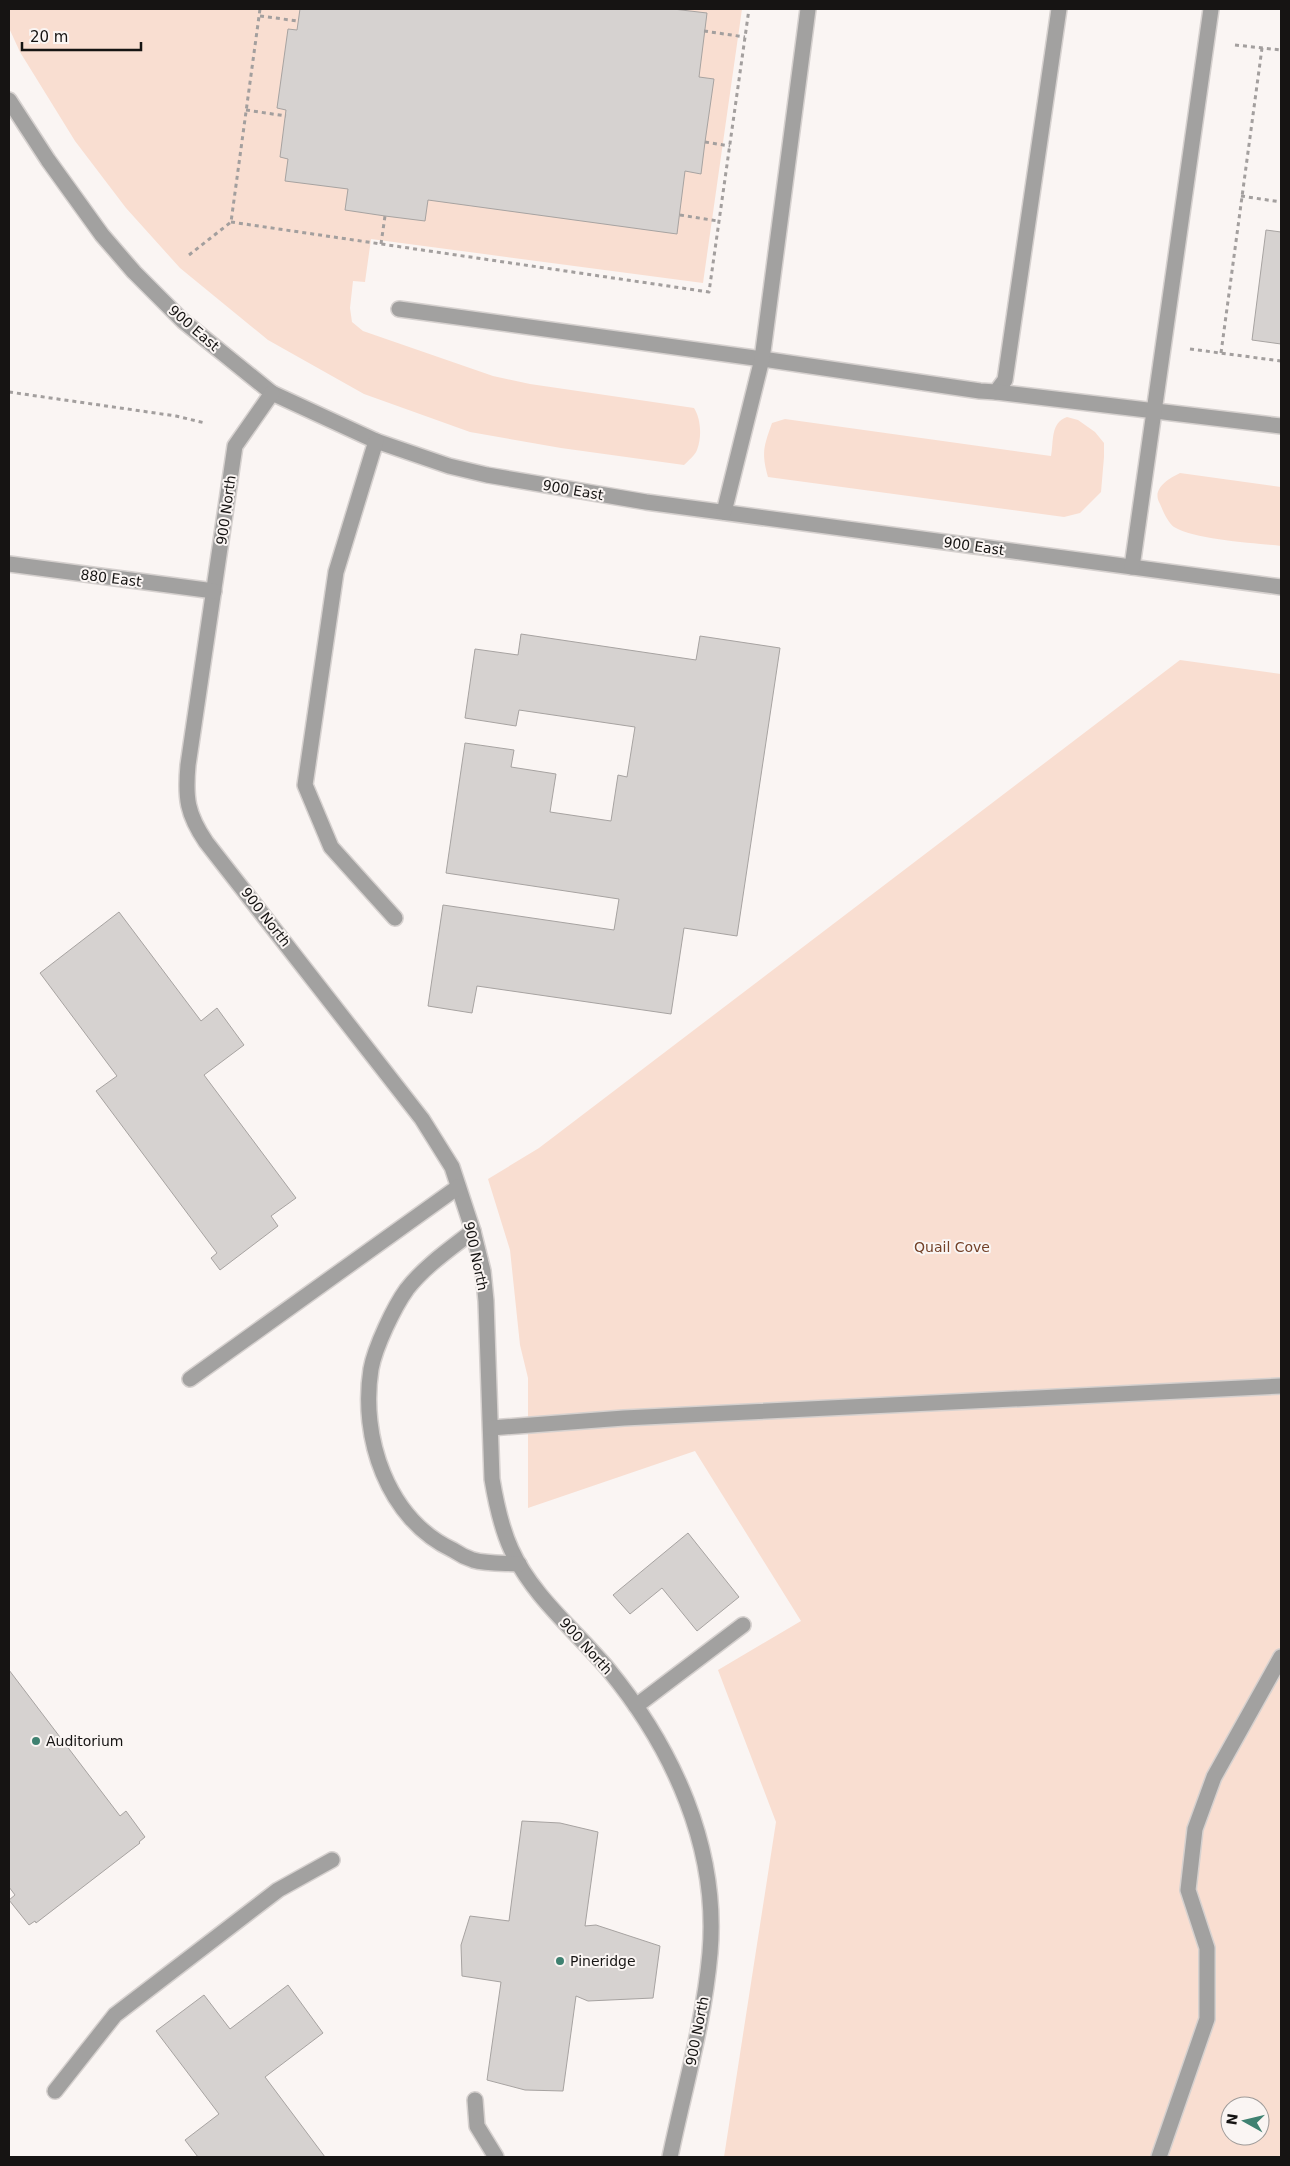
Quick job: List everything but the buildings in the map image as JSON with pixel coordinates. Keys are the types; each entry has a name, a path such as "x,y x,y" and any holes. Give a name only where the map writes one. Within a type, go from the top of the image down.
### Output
{"street":[{"path":"724,512 762,359 808,9"},
{"path":"996,392 1005,380 1059,9"},
{"path":"1132,567 1211,9"},
{"name":"900 East","path":"9,100 48,160 102,235 134,272 183,321 272,392 376,442 448,466 487,475 637,501 1281,587"},
{"path":"399,309 980,391 1281,426"},
{"name":"900 North","path":"272,392 235,446 186,787 188,805 194,824 422,1119 452,1167 473,1231 482,1272 486,1301 492,1480 497,1508 511,1548 519,1564 542,1598 607,1669 654,1732 670,1762 692,1815 706,1872 710,1911 710,1953 703,2004 670,2157"},
{"path":"376,442 336,572 305,785 332,847 395,918"},
{"name":"880 East","path":"9,564 214,591"},
{"path":"190,1379 458,1187"},
{"path":"473,1231 435,1260 407,1290 386,1326 371,1368 369,1417 379,1463 394,1497 411,1520 438,1544 473,1560 519,1564"},
{"path":"491,1428 624,1418 1281,1386"},
{"path":"636,1706 743,1625"},
{"path":"1158,2157 1207,2020 1207,1948 1188,1890 1195,1830 1214,1777 1281,1658"},
{"path":"55,2091 115,2015 278,1890 332,1860"},
{"path":"474,2100 477,2126 496,2157"}],"path":[{"path":"189,255 231,222 260,9"},
{"path":"231,222 708,292 749,9"},
{"path":"260,16 298,21"},
{"path":"704,31 745,37"},
{"path":"1207,42 1281,50"},
{"path":"1220,353 1262,48"},
{"path":"246,110 286,116"},
{"path":"706,142 730,146"},
{"path":"1241,196 1281,202"},
{"path":"680,215 718,221"},
{"path":"381,244 385,216"},
{"path":"1164,345 1281,361"},
{"path":"9,392 176,416 205,423"}],"green space":[{"path":"9,9 742,9 703,283 371,239 365,282 353,281 350,308 352,322 363,331 493,376 530,384 694,408 700,428 700,440 696,452 684,465 561,448 470,432 364,394 268,340 180,268 126,208 75,141 20,52 9,28"},
{"path":"1067,417 1078,420 1095,432 1104,443 1104,457 1101,492 1080,513 1064,517 768,477 764,455 765,444 772,423 785,419 1051,456 1055,428"},
{"path":"1180,473 1281,487 1281,546 1210,538 1174,527 1164,513 1158,499 1158,494 1159,489 1166,481"},
{"name":"Quail Cove","path":"1180,660 1281,674 1281,2157 724,2157 776,1822 718,1670 801,1621 695,1451 528,1508 528,1378 520,1345 510,1250 488,1179 539,1148"}],"place":[{"name":"Auditorium","path":"36,1741"},
{"name":"Pineridge","path":"560,1961"}]}
